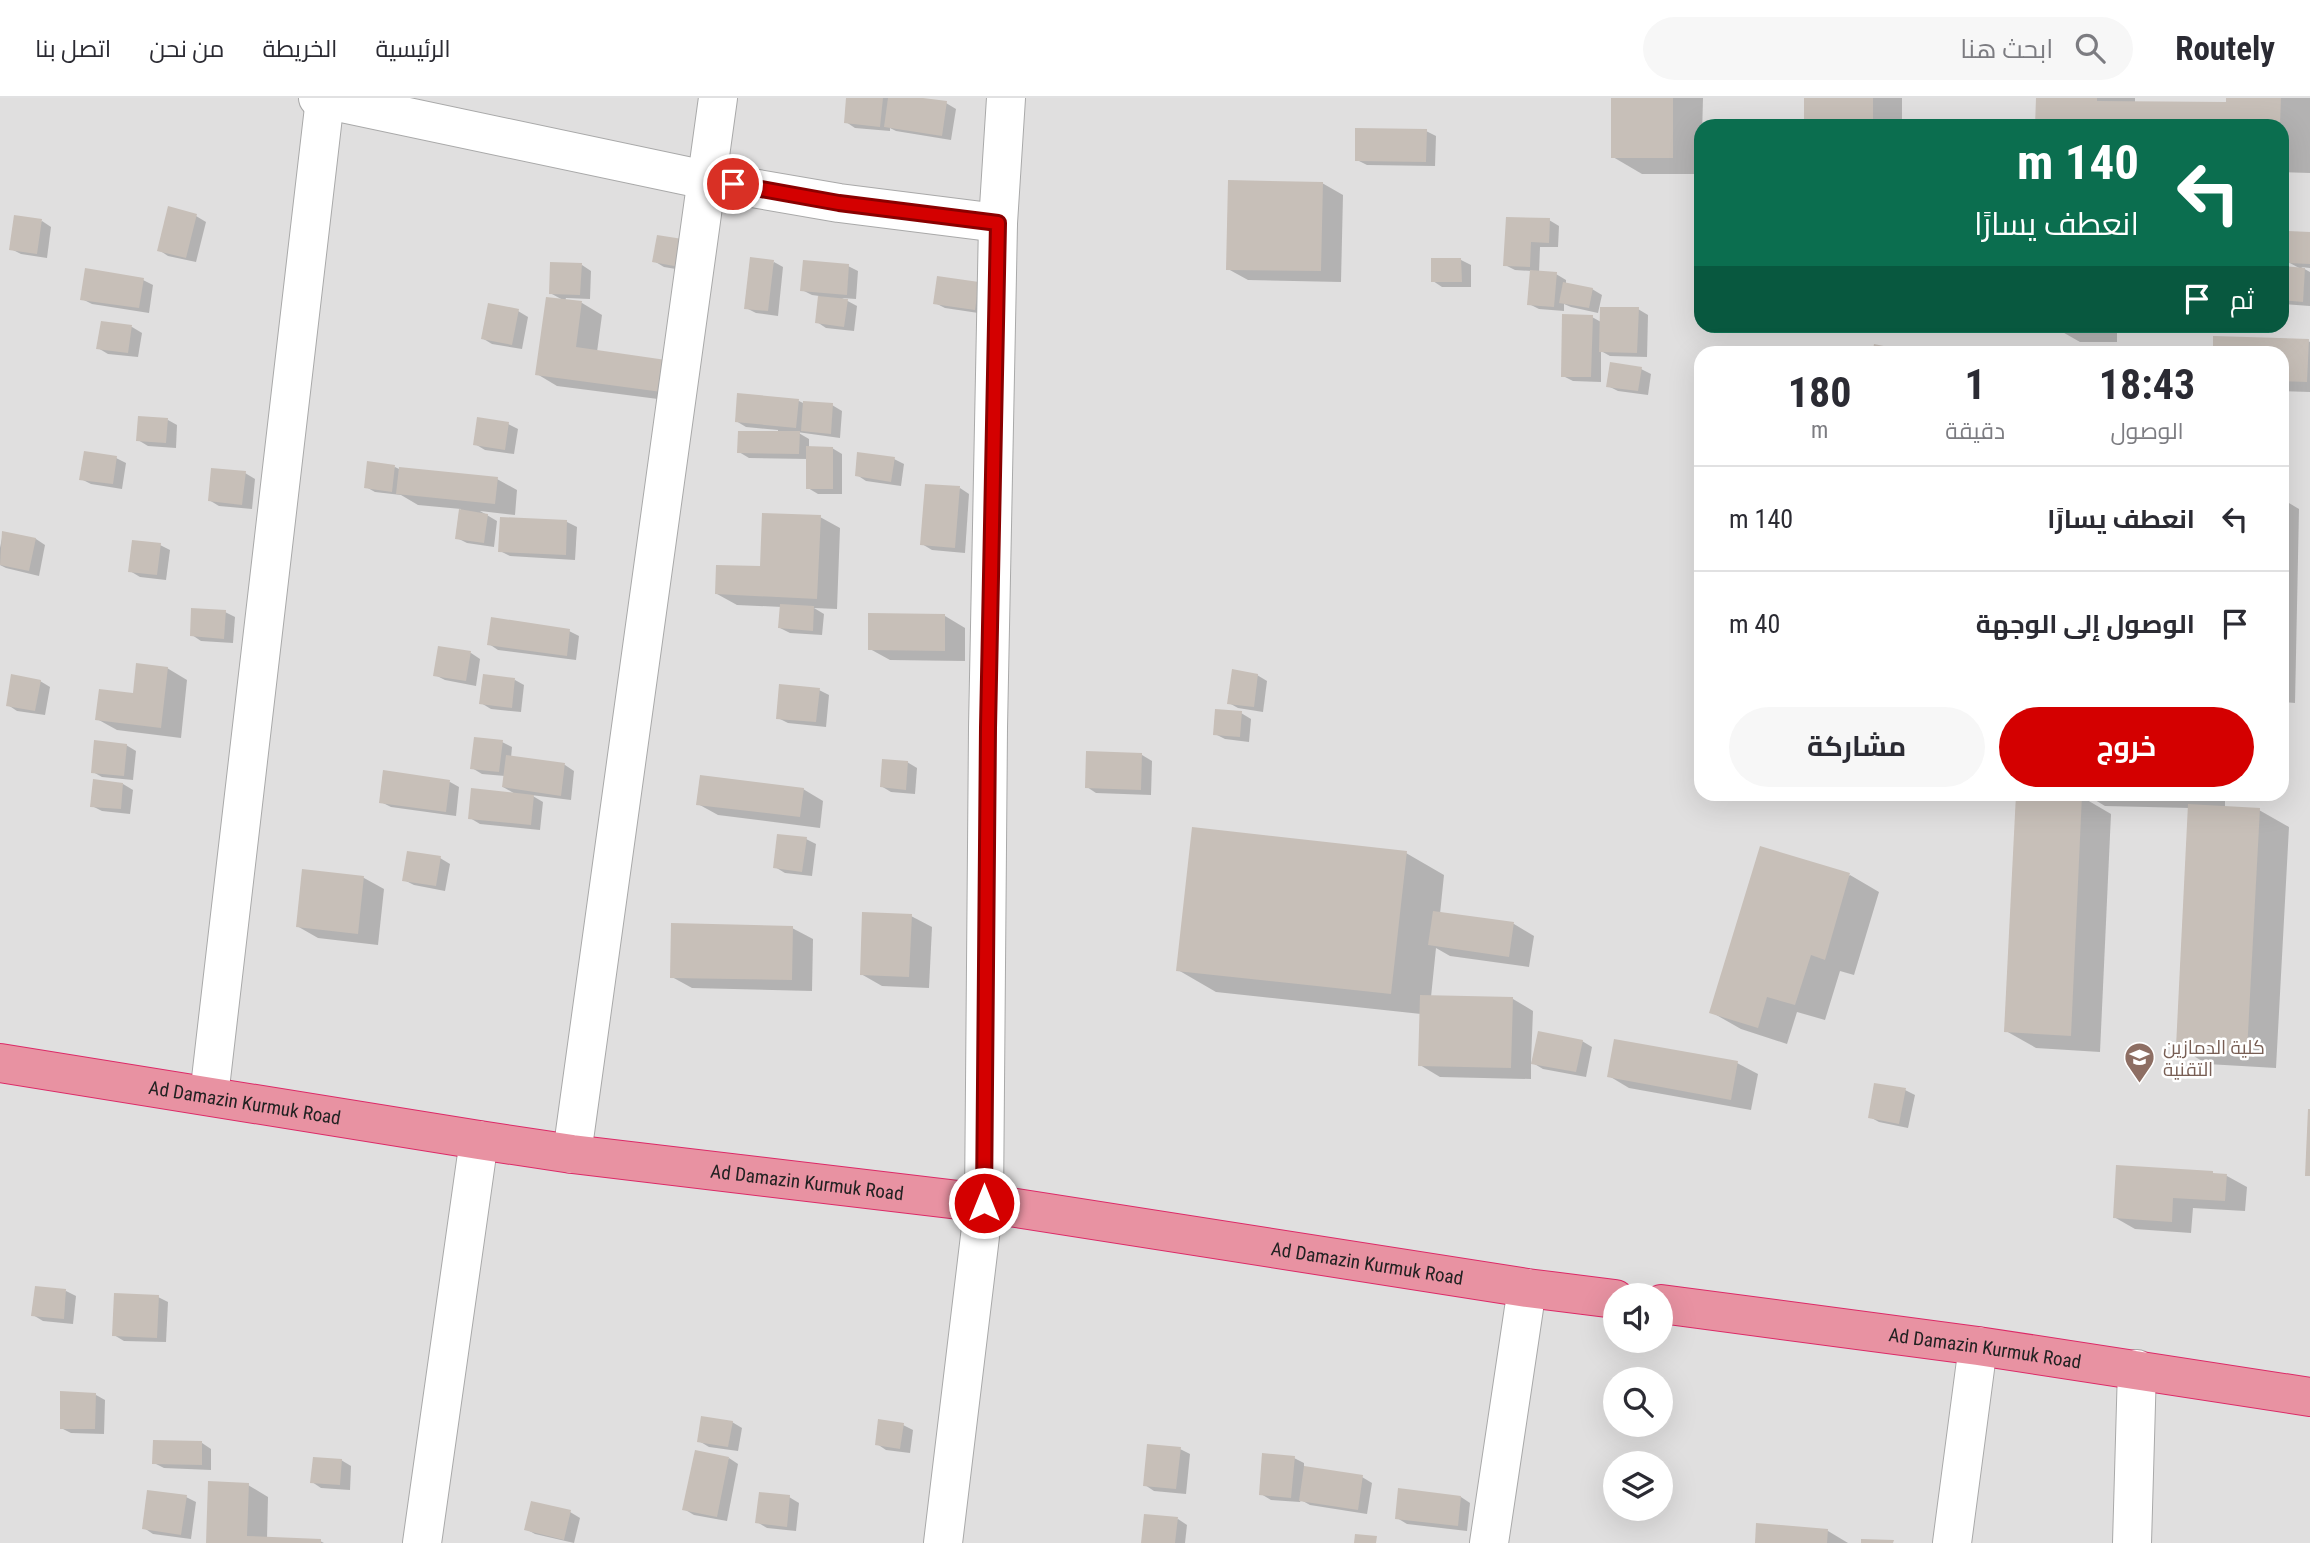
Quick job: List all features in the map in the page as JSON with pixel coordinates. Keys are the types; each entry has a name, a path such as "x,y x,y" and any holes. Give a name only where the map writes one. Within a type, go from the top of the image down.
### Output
{"highway":[{"name":"Ad Damazin Kurmuk Road","path":"0,1063 572,1154 984,1203 1527,1289 1603,1298"},
{"name":"Ad Damazin Kurmuk Road","path":"1673,1306 1978,1346 2310,1397"}],"street":[{"path":"572,1154 718,98"},
{"path":"943,1543 984,1203 988,728 998,223 1006,98"},
{"path":"209,1096 322,99 706,180 839,203 998,223"},
{"path":"422,1543 479,1140"},
{"path":"1489,1543 1527,1289"},
{"path":"1952,1543 1978,1346"},
{"path":"2132,1543 2137,1369"}],"shaded area":[{"path":"0,98 2310,98 2310,1543 0,1543"}],"building":[{"path":"846,98 883,98 880,127 844,123"},
{"path":"888,98 947,101 942,136 884,127"},
{"path":"1611,98 1673,98 1673,158 1611,158"},
{"path":"1804,98 1873,98 1873,119 1804,119"},
{"path":"2036,98 2226,102 2226,98 2281,98 2280,119 2035,119"},
{"path":"1355,128 1427,129 1426,162 1355,161"},
{"path":"1228,180 1323,182 1321,271 1226,270"},
{"path":"168,206 197,214 186,258 157,251"},
{"path":"14,215 42,219 37,254 9,250"},
{"path":"1506,217 1550,218 1549,243 1531,242 1530,267 1503,266"},
{"path":"2289,231 2310,232 2310,264 2289,263"},
{"path":"657,235 689,240 685,268 652,262"},
{"path":"750,257 774,260 768,311 744,309"},
{"path":"1431,258 1461,258 1462,282 1431,282"},
{"path":"803,260 849,264 847,295 800,291"},
{"path":"550,262 582,263 580,295 549,294"},
{"path":"2289,267 2305,268 2303,302 2289,301"},
{"path":"85,268 144,278 139,308 80,300"},
{"path":"1530,270 1557,272 1554,307 1527,305"},
{"path":"937,276 979,282 975,310 933,304"},
{"path":"1563,282 1593,288 1589,308 1559,303"},
{"path":"818,296 848,299 844,327 815,323"},
{"path":"546,297 582,301 576,347 673,361 669,393 535,375"},
{"path":"488,303 519,309 512,345 481,339"},
{"path":"1600,307 1639,307 1637,353 1599,352"},
{"path":"1562,314 1593,315 1591,377 1561,377"},
{"path":"101,321 132,325 128,353 96,349"},
{"path":"2213,336 2309,339 2307,382 2289,381 2289,346 2213,346"},
{"path":"1610,362 1642,367 1638,391 1606,387"},
{"path":"737,393 799,399 796,428 735,422"},
{"path":"803,401 833,403 831,434 801,431"},
{"path":"138,416 168,418 166,443 136,441"},
{"path":"477,417 509,422 505,450 473,445"},
{"path":"738,431 800,431 799,454 737,453"},
{"path":"806,446 833,447 833,489 806,489"},
{"path":"84,451 117,456 113,484 79,480"},
{"path":"857,452 895,457 891,482 855,476"},
{"path":"367,461 395,465 392,492 364,488"},
{"path":"399,467 498,477 495,504 396,494"},
{"path":"211,468 246,471 242,505 208,501"},
{"path":"925,484 960,486 955,548 920,545"},
{"path":"459,509 488,514 484,543 455,539"},
{"path":"762,513 821,515 817,599 715,594 716,565 760,566"},
{"path":"500,517 567,520 566,555 498,552"},
{"path":"2,531 36,538 29,571 0,565"},
{"path":"132,540 161,543 157,575 128,572"},
{"path":"780,604 814,606 813,631 778,628"},
{"path":"191,608 226,610 224,639 190,636"},
{"path":"868,613 945,614 945,651 868,650"},
{"path":"491,617 570,629 567,656 487,645"},
{"path":"438,646 471,651 466,681 433,676"},
{"path":"136,663 168,667 161,728 95,720 99,689 133,693"},
{"path":"1232,669 1258,674 1254,707 1227,704"},
{"path":"11,674 41,680 35,711 6,706"},
{"path":"483,674 515,678 512,708 479,704"},
{"path":"779,684 820,688 816,722 776,719"},
{"path":"1215,709 1242,711 1240,737 1213,735"},
{"path":"474,737 503,740 499,772 470,769"},
{"path":"94,740 127,744 124,776 91,773"},
{"path":"1086,751 1142,753 1141,790 1085,788"},
{"path":"506,755 565,763 561,796 502,787"},
{"path":"882,759 908,761 906,790 880,787"},
{"path":"383,770 450,780 446,812 379,803"},
{"path":"700,775 804,788 800,817 696,805"},
{"path":"93,779 123,783 121,809 90,807"},
{"path":"471,788 534,795 531,825 468,819"},
{"path":"2016,801 2082,801 2071,1036 2004,1032"},
{"path":"2188,804 2260,808 2247,1052 2176,1047"},
{"path":"1192,827 1407,851 1391,994 1176,971"},
{"path":"777,834 807,837 802,872 773,868"},
{"path":"1760,846 1850,873 1825,960 1811,955 1795,1005 1767,997 1758,1028 1709,1013"},
{"path":"407,851 441,856 436,886 402,881"},
{"path":"302,869 364,876 358,934 296,927"},
{"path":"1433,911 1514,922 1509,957 1428,945"},
{"path":"862,912 912,914 909,977 860,975"},
{"path":"671,923 793,926 792,980 670,978"},
{"path":"1420,995 1513,997 1511,1068 1418,1066"},
{"path":"1538,1031 1583,1040 1576,1072 1531,1064"},
{"path":"1614,1039 1738,1061 1731,1100 1607,1077"},
{"path":"1874,1083 1906,1088 1899,1124 1868,1118"},
{"path":"2308,1109 2310,1176 2305,1176"},
{"path":"2116,1165 2227,1174 2225,1201 2173,1198 2172,1222 2113,1218"},
{"path":"35,1286 66,1289 64,1319 31,1316"},
{"path":"114,1293 159,1295 157,1338 112,1336"},
{"path":"60,1391 96,1393 95,1429 60,1429"},
{"path":"701,1416 733,1421 728,1447 697,1442"},
{"path":"878,1419 904,1423 900,1449 875,1445"},
{"path":"153,1440 202,1441 202,1465 152,1464"},
{"path":"1147,1444 1181,1447 1176,1489 1143,1486"},
{"path":"695,1450 729,1457 717,1517 682,1510"},
{"path":"1262,1453 1295,1456 1291,1498 1259,1495"},
{"path":"313,1457 342,1459 340,1485 310,1483"},
{"path":"1304,1466 1363,1475 1358,1510 1299,1501"},
{"path":"208,1481 249,1483 247,1536 321,1539 321,1543 206,1543"},
{"path":"1398,1488 1461,1496 1458,1526 1395,1519"},
{"path":"147,1490 187,1495 181,1535 142,1529"},
{"path":"759,1492 790,1495 787,1527 755,1523"},
{"path":"531,1501 571,1510 564,1540 524,1530"},
{"path":"1144,1514 1178,1517 1175,1543 1141,1543"},
{"path":"1756,1523 1828,1529 1827,1543 1755,1543"},
{"path":"1355,1534 1377,1536 1376,1543 1354,1543"},
{"path":"1861,1539 1894,1540 1893,1543 1861,1543"}],"place":[{"name":"كلية الدمازين التقنية","path":"2140,1085"}],"route":[{"path":"733,184 839,203 998,223 988,728 984,1203"}]}
